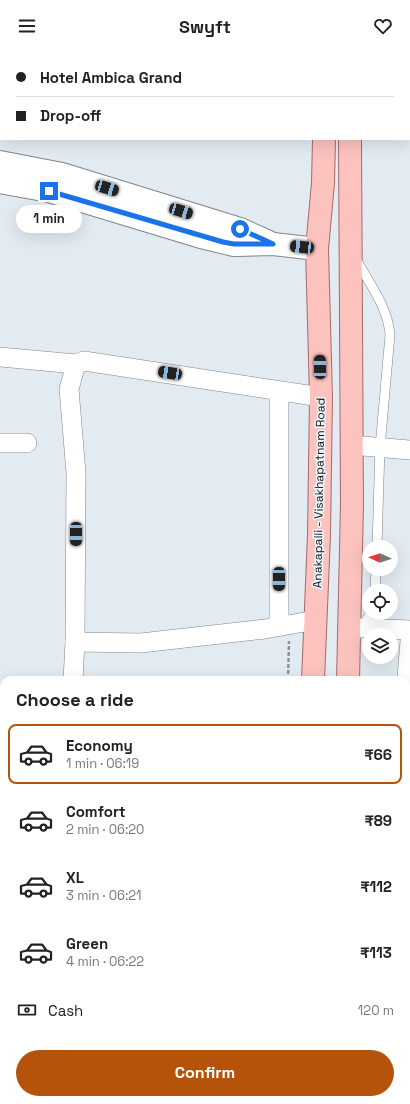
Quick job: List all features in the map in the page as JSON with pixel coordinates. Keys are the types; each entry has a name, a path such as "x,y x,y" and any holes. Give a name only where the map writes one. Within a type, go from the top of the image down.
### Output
{"main road":[{"name":"Anakapalli - Visakhapatnam Road","path":"313,676 319,535 321,397 317,249 323,183 324,140"},
{"path":"349,676 361,628 351,445 350,140"}],"street":[{"path":"0,162 62,174 240,229 273,244"},
{"path":"0,182 49,191 201,237 234,244 273,244 317,249"},
{"path":"0,357 76,364 84,361 132,367 321,397"},
{"path":"73,676 75,642 76,473 69,389 76,364"},
{"path":"279,391 280,626"},
{"path":"0,443 27,443"},
{"path":"351,445 410,450"},
{"path":"75,642 141,643 280,626 316,620"},
{"path":"361,628 410,630"},
{"path":"407,676 410,641"}],"lane":[{"path":"351,250 389,322 390,335 380,447 377,540"}],"route":[{"path":"49,191 201,237 234,244 273,244 240,229"}]}
